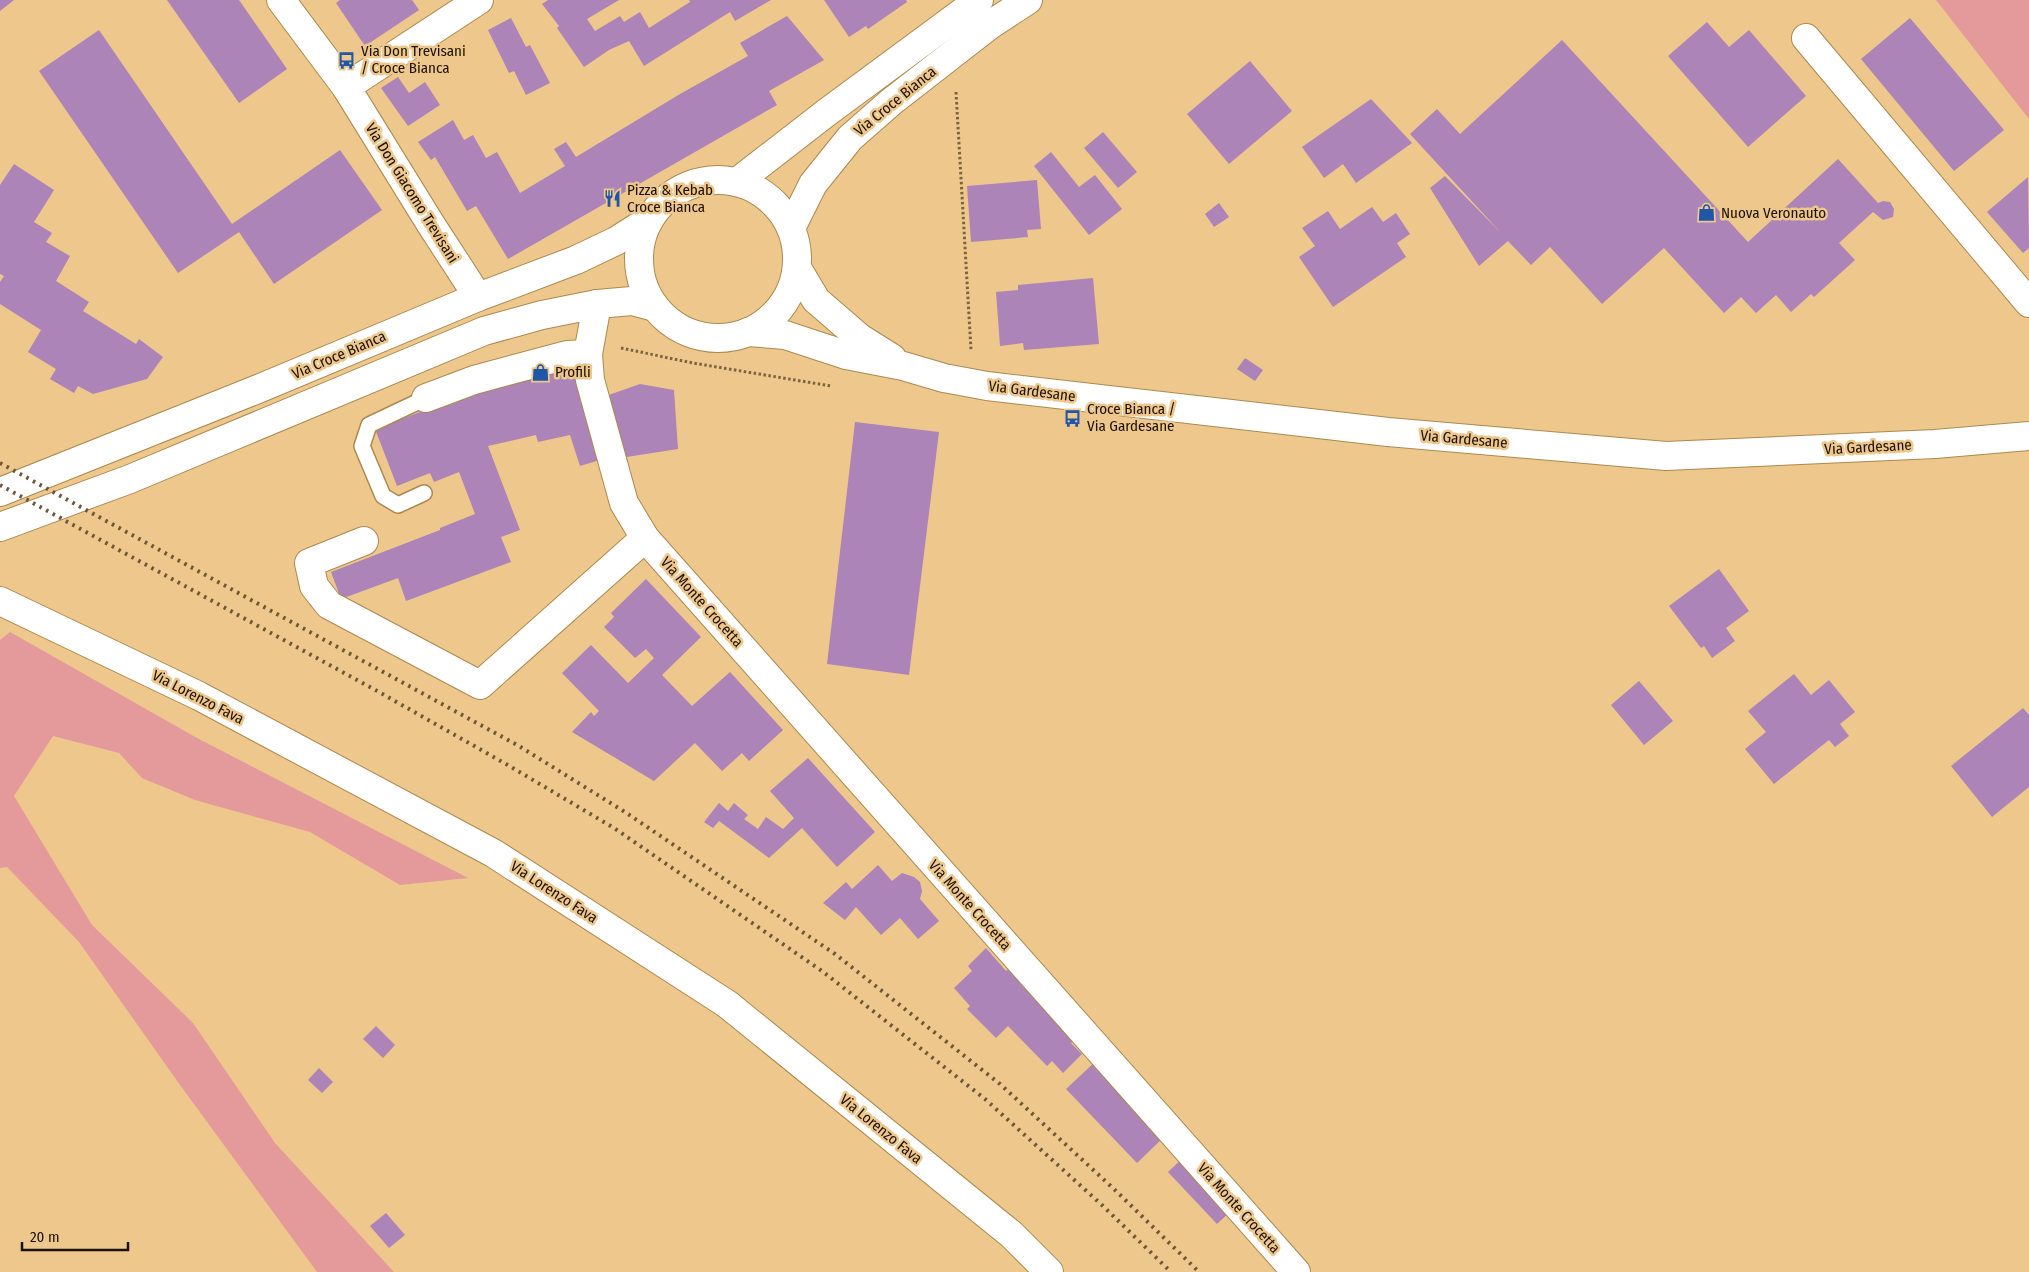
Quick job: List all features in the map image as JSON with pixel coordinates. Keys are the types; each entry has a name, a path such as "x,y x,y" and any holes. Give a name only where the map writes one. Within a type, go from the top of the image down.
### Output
{"street":[{"name":"Via Don Giacomo Trevisani","path":"281,0 346,87 478,297"},
{"path":"346,87 478,0"},
{"name":"Via Croce Bianca","path":"737,182 826,112 979,0"},
{"name":"Via Croce Bianca","path":"791,228 813,184 850,138 891,102 990,25 1028,0"},
{"path":"1806,38 2029,303"},
{"name":"Via Croce Bianca","path":"12,487 258,389 478,297 576,260 616,241 649,220 672,195 686,186 702,181 720,180 737,182 754,188 769,198 782,212 791,228 797,248 797,268 792,288 781,307 766,322 748,332 728,338 707,338 687,332 670,322 655,307 641,280 640,249 649,220"},
{"name":"Via Gardesane","path":"797,268 816,300 860,338 904,366"},
{"name":"Via Croce Bianca","path":"0,527 130,480 484,331 542,315 597,304 632,301 655,307"},
{"name":"Via Monte Crocetta","path":"597,304 600,350 590,380 624,503 645,538 1296,1272"},
{"name":"Via Gardesane","path":"748,332 785,336 846,355 904,366 944,378 978,384 1126,403 1388,432 1666,456 1936,444 2029,436"},
{"path":"426,398 474,380 567,355 600,350"},
{"path":"364,540 309,563 314,586 329,605 480,685 645,538"},
{"name":"Via Lorenzo Fava","path":"0,601 199,696 493,853 726,1004 1011,1234 1049,1272"}],"lane":[{"path":"424,493 398,505 384,496 362,446 370,425 426,398"}],"path":[{"path":"956,88 971,352"},
{"path":"600,350 693,363 838,388"}],"shaded area":[{"path":"1936,0 2029,0 2029,119"},
{"path":"10,632 197,738 468,878 400,885 310,832 195,800 142,778 119,753 53,736 14,796 92,925 193,1023 275,1143 394,1272 317,1272 180,1085 79,942 7,867 0,868 0,640"}],"building":[{"path":"0,0 14,0 0,11"},
{"path":"167,0 239,0 287,69 239,103"},
{"path":"340,0 412,0 419,10 365,46 336,3"},
{"path":"548,0 619,0 587,19 595,31 620,16 624,22 640,12 649,28 690,2 689,0 771,0 735,21 730,12 644,66 629,41 609,50 584,67 557,28 559,26 542,4"},
{"path":"824,0 906,0 907,2 868,29 866,26 849,37"},
{"path":"787,16 824,60 769,91 777,105 508,259 476,206 467,211 435,157 431,160 418,142 453,120 464,140 473,135 486,158 497,152 520,193 565,166 554,149 566,142 576,157 680,94 748,56 740,43"},
{"path":"511,18 526,47 530,45 550,83 526,95 514,71 509,73 488,30"},
{"path":"1910,18 2004,130 1954,171 1861,59"},
{"path":"1707,22 1729,47 1749,30 1806,96 1748,147 1668,56"},
{"path":"99,30 232,224 340,150 382,210 274,284 239,232 178,273 39,71"},
{"path":"1562,40 1748,242 1838,159 1878,203 1883,201 1890,202 1894,209 1893,217 1883,220 1873,212 1839,243 1855,260 1814,297 1811,294 1791,312 1776,295 1756,313 1741,297 1724,313 1664,248 1602,304 1550,247 1531,265 1508,241 1479,266 1430,188 1445,176 1502,234 1410,134 1437,109 1460,134"},
{"path":"1250,61 1292,111 1229,164 1187,114"},
{"path":"398,77 409,93 425,82 440,105 408,126 381,88"},
{"path":"1371,99 1412,143 1356,183 1343,164 1324,178 1302,147"},
{"path":"1103,132 1137,172 1118,188 1084,148"},
{"path":"1051,152 1079,187 1095,175 1122,209 1089,235 1034,166"},
{"path":"14,164 54,190 34,222 52,233 46,242 70,256 56,281 89,302 83,311 136,344 139,339 163,357 147,379 93,394 78,386 74,393 50,379 56,369 28,352 41,330 0,304 0,282 4,276 0,274 0,185"},
{"path":"2028,177 2029,248 2023,253 1987,212"},
{"path":"1037,180 1041,229 1027,230 1028,237 971,242 967,186"},
{"path":"1219,203 1229,217 1214,227 1205,214"},
{"path":"1372,207 1383,222 1396,213 1410,234 1397,243 1406,257 1333,307 1299,257 1315,246 1302,228 1328,211 1340,229"},
{"path":"1093,278 1099,344 1024,350 1023,343 1000,346 996,292 1018,290 1018,285"},
{"path":"1245,358 1263,370 1255,381 1237,369"},
{"path":"578,368 603,459 580,466 570,435 538,442 536,435 488,446 520,530 501,537 511,562 406,601 398,578 341,599 331,572 440,530 440,528 475,514 459,472 434,482 430,473 397,486 375,429 484,388"},
{"path":"640,384 674,390 678,449 620,458 603,397"},
{"path":"855,422 939,432 909,675 827,664"},
{"path":"1719,569 1749,611 1726,628 1735,641 1712,658 1704,646 1701,648 1669,606"},
{"path":"646,579 701,637 662,675 692,706 730,672 783,730 749,761 742,753 722,771 695,743 654,781 572,732 591,712 594,716 599,711 562,673 591,645 628,683 654,658 646,649 635,658 604,627 614,617 611,613"},
{"path":"1794,674 1811,695 1829,680 1855,712 1840,724 1849,736 1835,747 1829,740 1774,784 1745,749 1766,732 1748,711"},
{"path":"1639,681 1673,721 1644,745 1611,705"},
{"path":"2023,708 2029,715 2029,787 1992,817 1951,766"},
{"path":"808,758 875,832 837,867 802,828 769,858 719,821 713,828 704,822 719,803 728,811 734,803 748,815 744,819 758,829 766,817 783,829 794,818 770,791"},
{"path":"878,865 892,881 902,873 914,877 920,882 922,891 920,899 939,921 918,939 900,918 881,935 856,907 845,920 823,903 846,882 852,889"},
{"path":"986,948 1006,971 1008,969 1076,1039 1071,1043 1082,1054 1063,1073 1052,1061 1047,1066 1008,1026 996,1038 967,1009 970,1006 954,988 972,971 968,966"},
{"path":"376,1026 395,1045 383,1058 363,1039"},
{"path":"1095,1062 1165,1136 1137,1163 1066,1089"},
{"path":"319,1068 333,1082 322,1093 308,1080"},
{"path":"1185,1156 1230,1212 1217,1224 1168,1172"},
{"path":"386,1213 405,1235 389,1248 370,1226"}],"railway":[{"path":"0,463 519,746 625,812 835,954 1000,1084 1114,1189 1199,1272"},
{"path":"0,485 379,692 614,828 822,971 985,1099 1103,1206 1171,1272"}],"place":[{"name":"Via Don Trevisani / Croce Bianca","path":"347,60"},
{"name":"Pizza & Kebab Croce Bianca","path":"613,199"},
{"name":"Nuova Veronauto","path":"1707,213"},
{"name":"Profili","path":"541,372"},
{"name":"Croce Bianca / Via Gardesane","path":"1073,418"}]}
